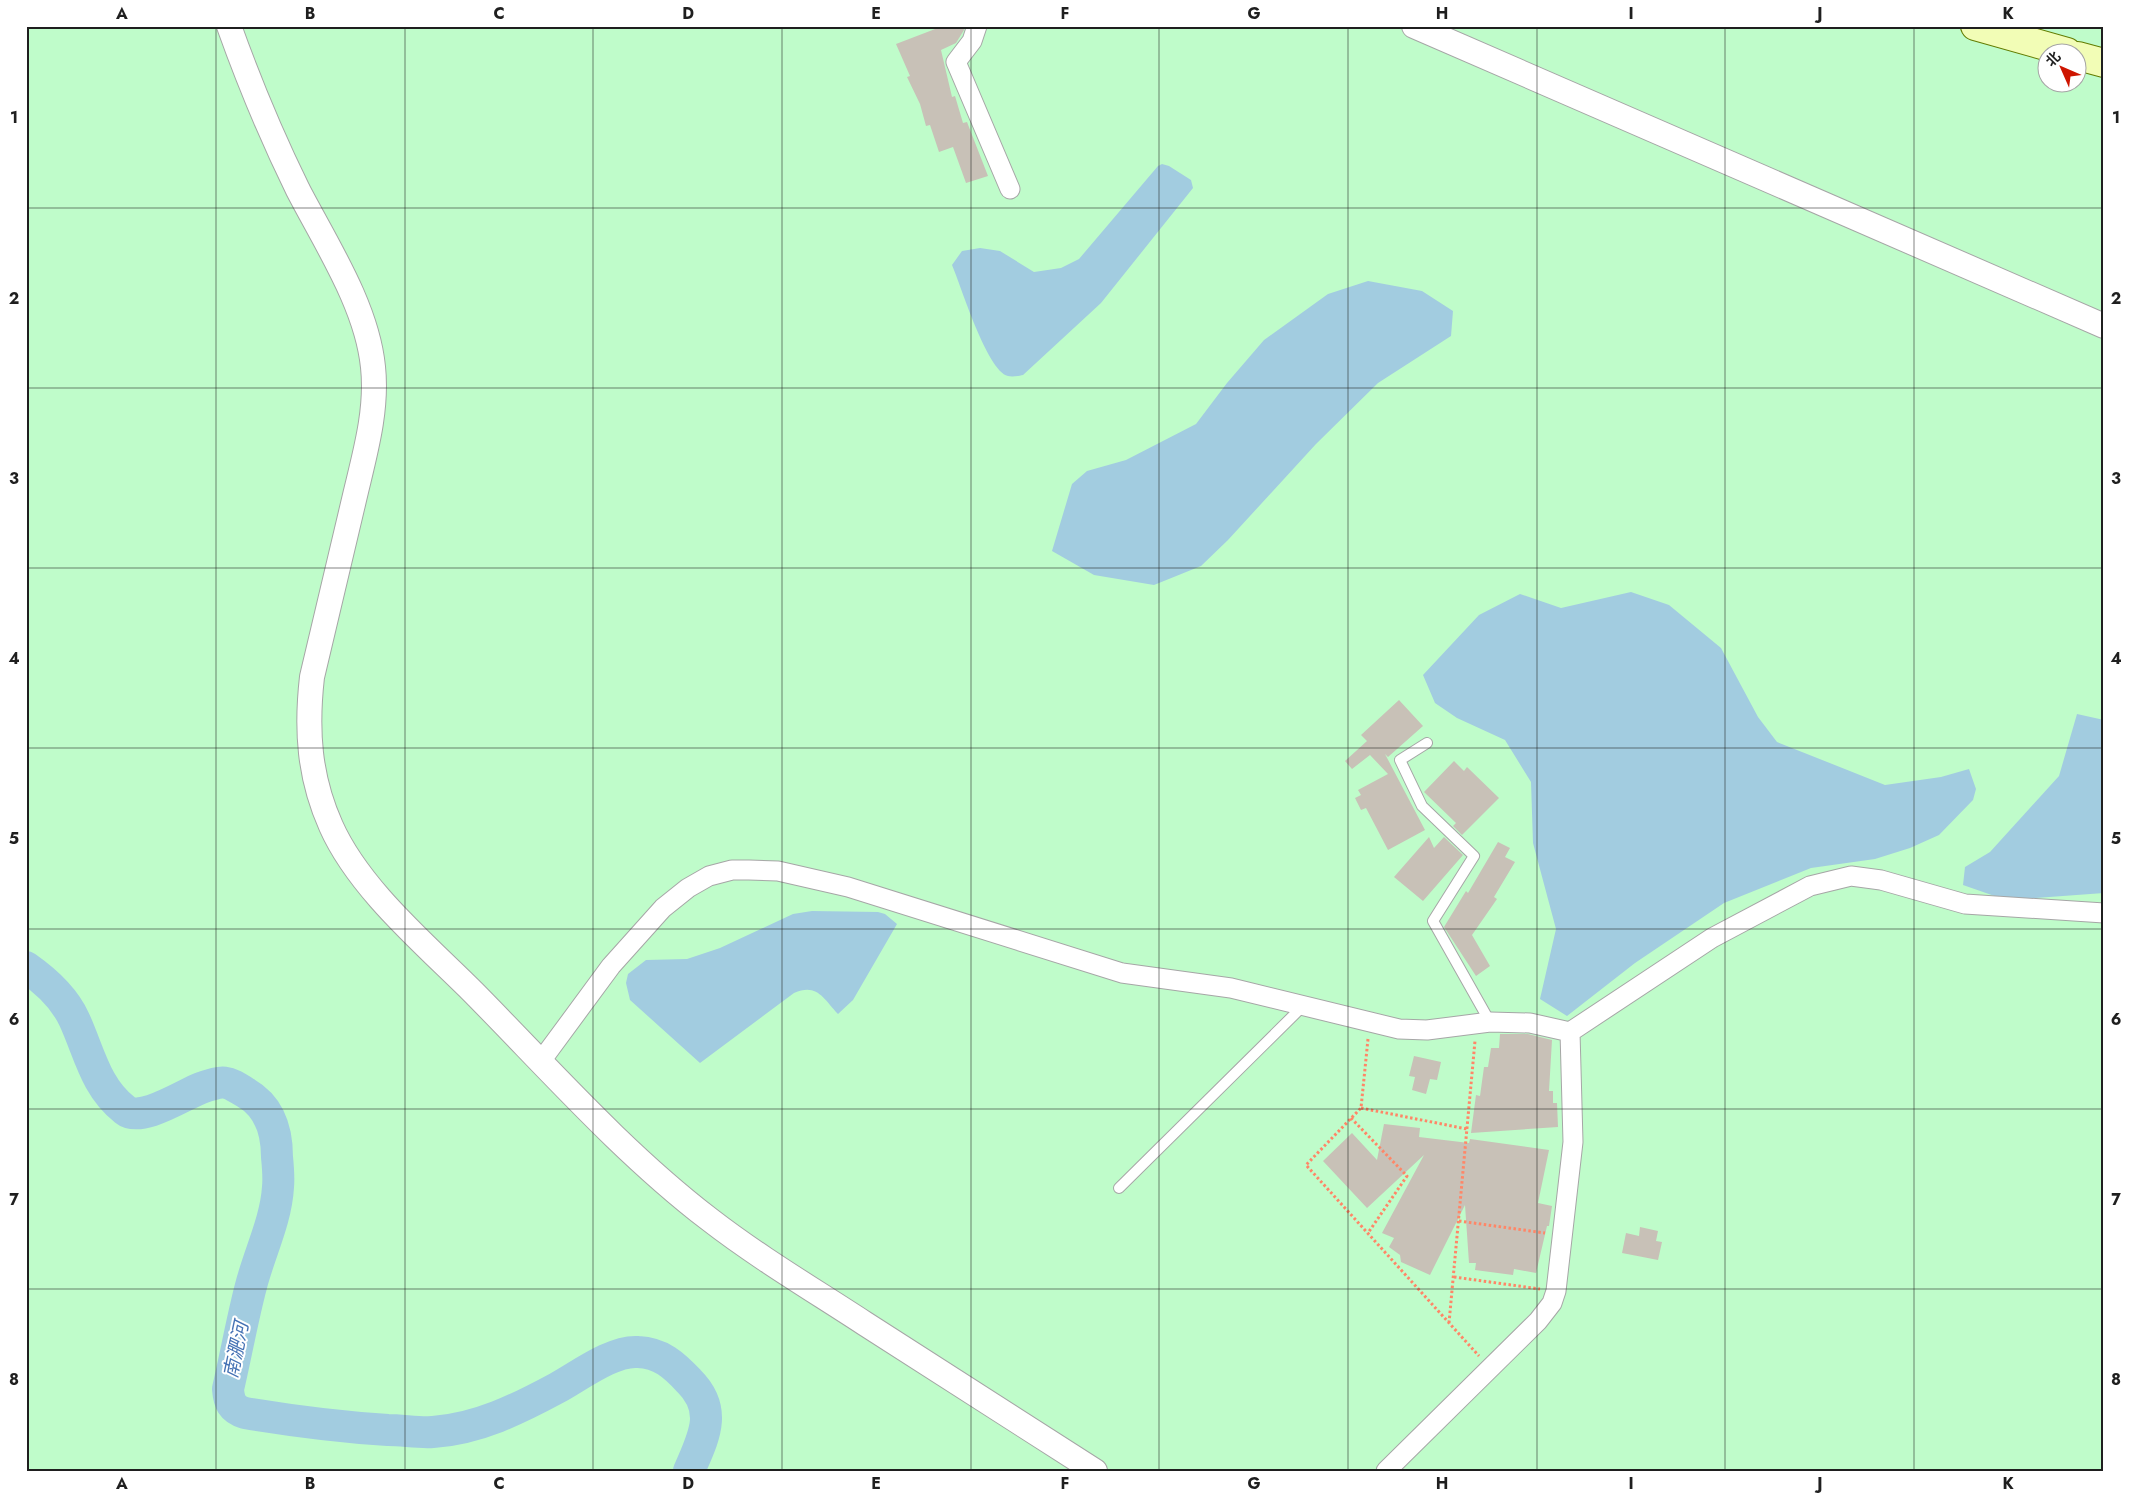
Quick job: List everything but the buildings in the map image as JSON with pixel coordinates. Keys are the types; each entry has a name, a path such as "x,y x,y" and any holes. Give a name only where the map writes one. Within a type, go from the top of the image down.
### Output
{"main road":[{"path":"1975,26 2038,44"},
{"path":"2088,59 2104,63"}],"street":[{"path":"229,26 248,81 271,132 353,297 367,335 373,366 374,394 369,436 312,678 308,712 308,740 319,796 331,827 347,857 360,875 403,922 633,1154 709,1219 773,1264 1095,1471"},
{"path":"976,26 972,41 956,62 1010,189"},
{"path":"1414,26 2104,326"},
{"path":"541,1061 611,966 663,908 688,888 709,876 732,870 778,871 848,887 1122,973 1230,988 1399,1029 1427,1030 1483,1023 1530,1024 1570,1032 1712,938 1810,886 1851,876 1881,880 1965,904 2104,913"},
{"path":"1386,1471 1546,1312 1552,1303 1556,1292 1573,1142 1570,1032"}],"lane":[{"path":"1427,743 1400,760 1422,806 1474,856 1433,921 1483,1023"},
{"path":"1119,1188 1303,1006"}],"path":[{"path":"1370,1022 1361,1108 1306,1165 1490,1368"},
{"path":"1449,1323 1467,1129 1483,1023"},
{"path":"1361,1108 1467,1129"},
{"path":"1351,1118 1407,1176 1368,1233"},
{"path":"1459,1221 1562,1235"},
{"path":"1454,1277 1556,1292"}],"green space":[{"path":"26,26 2104,26 2104,1471 26,1471"}],"water":[{"path":"1162,164 1169,166 1191,180 1193,188 1101,303 1023,375 1008,376 1000,371 983,344 952,265 962,251 980,248 1000,251 1034,272 1061,268 1079,259 1158,166"},
{"path":"1368,281 1422,291 1453,311 1451,336 1378,383 1316,444 1228,540 1201,566 1154,585 1094,575 1052,551 1072,484 1087,471 1126,460 1196,424 1227,383 1264,340 1328,294"},
{"path":"1631,592 1669,605 1721,648 1758,717 1777,742 1885,785 1941,777 1969,769 1976,789 1973,800 1939,835 1910,848 1875,859 1811,868 1724,903 1635,963 1567,1016 1540,999 1556,929 1533,843 1531,782 1505,740 1457,718 1435,703 1423,675 1479,615 1520,594 1561,608"},
{"path":"2077,714 2104,720 2104,893 2006,900 1963,885 1965,867 1990,852 2059,776"},
{"path":"812,911 878,912 885,914 897,924 853,1000 838,1014 819,994 814,991 802,990 794,993 700,1063 630,1000 626,983 628,974 646,960 687,959 720,948 793,914"}],"waterway":[{"name":"南淝河","path":"26,967 41,978 60,997 70,1011 94,1068 106,1091 125,1110 132,1113 151,1111 201,1088 225,1083 254,1099 261,1105 270,1120 274,1129 277,1147 277,1200 271,1225 254,1274 228,1389 229,1398 234,1407 245,1413 352,1427 422,1432 450,1430 497,1417 528,1403 607,1359 628,1352 646,1353 660,1357 678,1370 698,1392 704,1403 706,1425 689,1471"}]}
